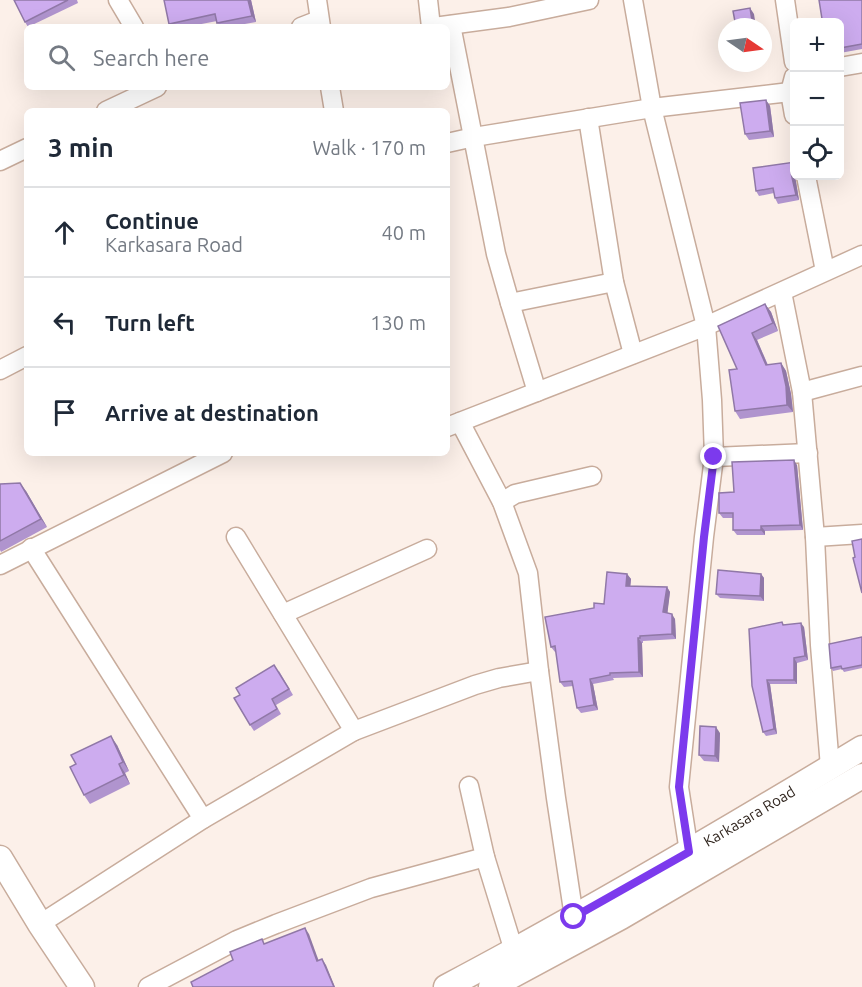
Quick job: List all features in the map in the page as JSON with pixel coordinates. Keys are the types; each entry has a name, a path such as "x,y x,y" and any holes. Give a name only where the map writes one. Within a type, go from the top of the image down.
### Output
{"main road":[{"name":"Karkasara Road","path":"446,987 689,852 862,748"},
{"name":"Karkasara Road","path":"491,987 621,918 862,776"},
{"path":"0,858 82,987"}],"street":[{"path":"118,0 132,24"},
{"path":"317,0 320,23"},
{"path":"428,0 438,24"},
{"path":"450,25 509,17 589,0"},
{"path":"633,0 652,108 706,326 712,400 714,457 679,787 689,852"},
{"path":"785,0 790,31"},
{"path":"450,61 474,137 496,254 537,392"},
{"path":"844,66 862,63"},
{"path":"450,142 790,85"},
{"path":"112,108 151,90"},
{"path":"330,90 334,108"},
{"path":"588,118 614,282 633,354"},
{"path":"2,155 24,149"},
{"path":"807,180 825,271"},
{"path":"574,917 539,671 528,573 502,502 453,425 706,326 862,255"},
{"path":"510,303 614,282"},
{"path":"782,292 802,392 815,537 820,645 830,767"},
{"path":"0,370 24,358"},
{"path":"802,392 862,376"},
{"path":"714,457 808,453"},
{"path":"0,565 217,456"},
{"path":"502,502 515,494 592,476"},
{"path":"815,537 862,534"},
{"path":"236,537 354,730"},
{"path":"31,548 203,819"},
{"path":"283,614 427,549"},
{"path":"40,924 203,819 354,730 475,685 539,671"},
{"path":"469,786 485,857 514,951"},
{"path":"148,987 237,940 276,924 371,888 485,857"}],"building":[{"path":"14,0 68,0 25,22"},
{"path":"164,0 248,0 252,16 217,23 215,14 169,24"},
{"path":"819,0 862,0 862,44 844,47 844,18 822,18"},
{"path":"750,8 752,18 734,18 733,11"},
{"path":"766,100 770,131 745,134 740,103"},
{"path":"790,163 790,180 793,180 796,195 775,198 773,188 756,191 753,168"},
{"path":"765,304 773,323 752,333 766,365 781,363 787,405 735,411 729,370 737,369 718,326"},
{"path":"794,460 800,525 761,526 761,530 733,530 733,513 719,513 719,493 734,492 732,462"},
{"path":"20,483 41,519 0,541 0,484"},
{"path":"862,539 862,593 853,558 855,557 852,541"},
{"path":"718,570 761,574 760,596 716,594"},
{"path":"607,572 627,574 626,586 667,587 663,612 672,614 672,634 640,636 638,638 639,672 610,673 610,675 590,679 594,705 577,708 572,681 560,682 555,646 551,647 545,617 594,608 594,603 604,604"},
{"path":"782,622 783,625 801,623 805,656 794,658 794,680 767,680 774,729 763,732 752,686 749,629"},
{"path":"862,637 862,665 842,669 841,666 831,668 829,644"},
{"path":"274,665 289,689 272,699 277,709 250,725 234,698 240,695 236,688"},
{"path":"700,726 716,727 715,756 699,755"},
{"path":"111,736 123,762 119,764 124,775 84,795 70,767 76,764 71,755"},
{"path":"305,928 317,961 322,959 334,987 193,987 191,982 233,960 230,952 262,939 264,944"}],"route":[{"path":"574,917 689,852 679,787 714,457"}]}
